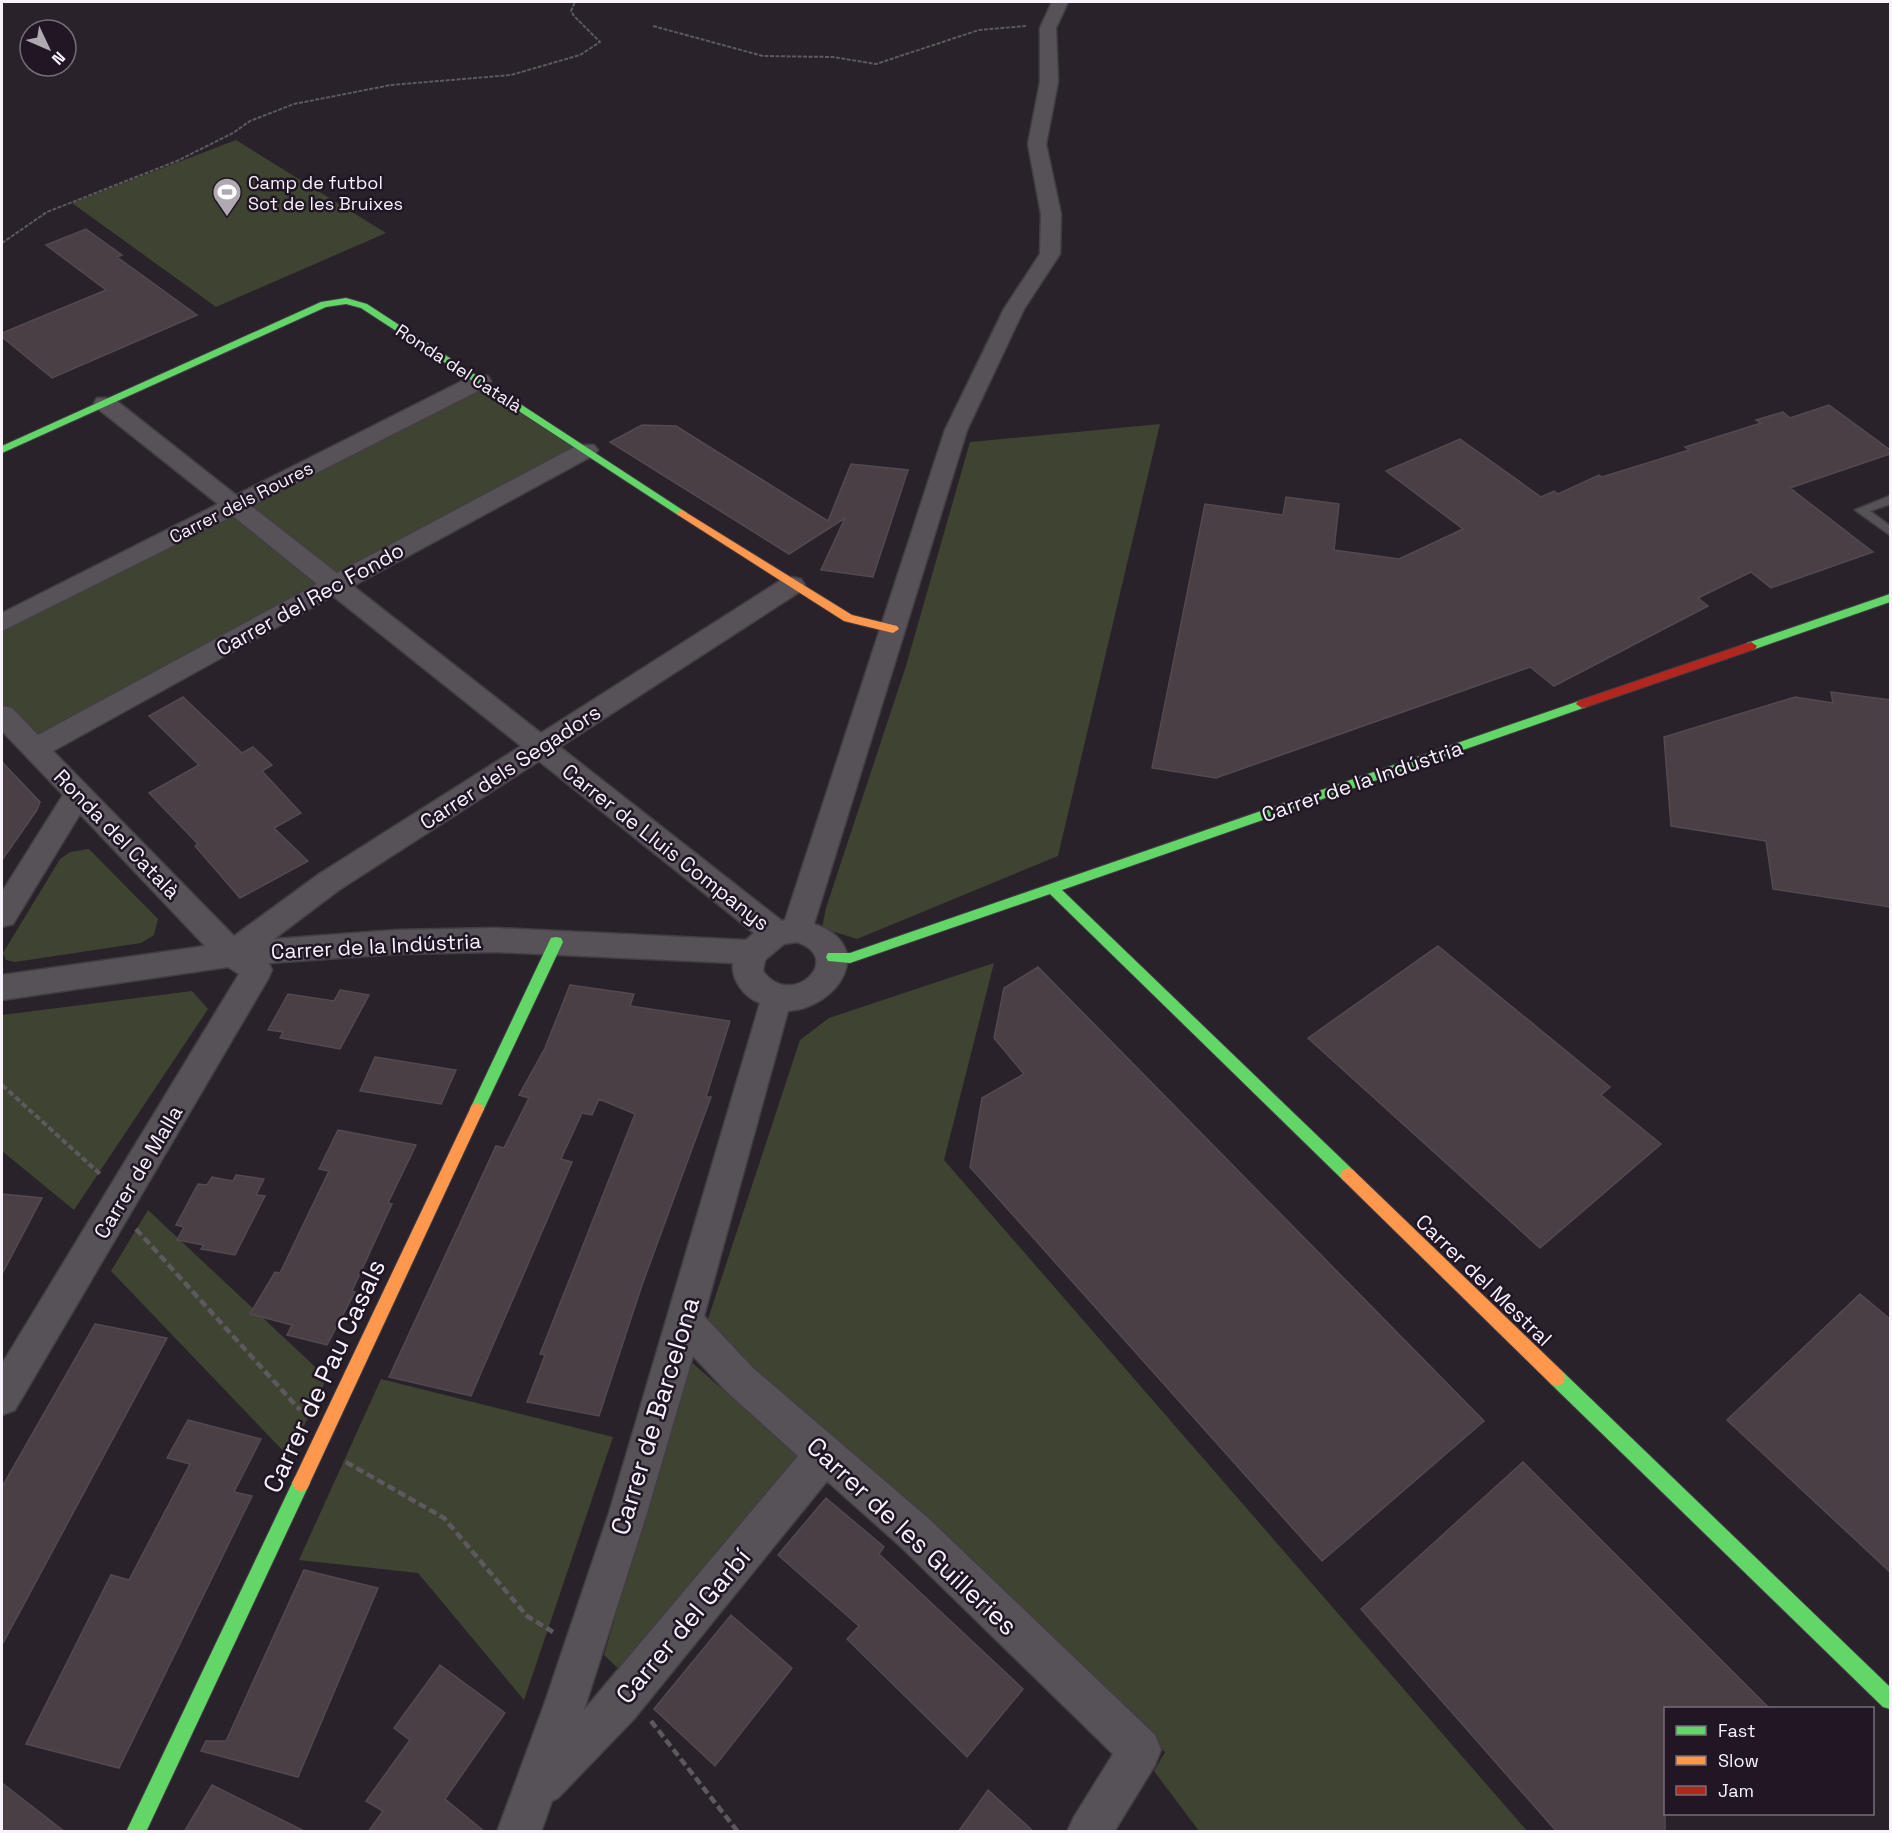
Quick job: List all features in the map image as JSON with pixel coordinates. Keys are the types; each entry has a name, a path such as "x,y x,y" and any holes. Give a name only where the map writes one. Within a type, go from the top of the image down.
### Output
{"street":[{"path":"787,932 893,629 956,430 1014,309 1050,254 1051,214 1037,144 1049,82 1048,30 1060,2"},
{"name":"Ronda del Català","path":"2,450 324,304 335,302 364,306 792,585 848,618 893,629"},
{"name":"Carrer dels Roures","path":"2,623 480,381"},
{"name":"Carrer de Lluis Companys","path":"105,403 540,748 787,932"},
{"name":"Carrer del Rec Fondo","path":"35,749 586,450"},
{"name":"Carrer dels Segadors","path":"232,954 329,882 792,585"},
{"name":"Carrer de la Indústria","path":"833,957 850,958 1890,598"},
{"name":"Ronda del Català","path":"2,715 232,954"},
{"path":"2,916 78,794"},
{"name":"Carrer del Mestral","path":"1052,888 1565,1388 1890,1700"},
{"path":"787,932 818,936 825,942 833,957 832,972 814,991 797,997 777,997 764,991 753,982 749,970 752,952 766,938 787,932"},
{"name":"Carrer de la Indústria","path":"2,988 232,954 408,942 496,940 752,952"},
{"name":"Carrer de Pau Casals","path":"136,1832 556,942"},
{"name":"Carrer de Malla","path":"2,1396 124,1196 257,970 232,954"},
{"name":"Carrer de Barcelona","path":"519,1832 583,1651 685,1322 756,1064 777,997"},
{"name":"Carrer de les Guilleries","path":"685,1322 741,1380 914,1532 1140,1750 1089,1832"},
{"name":"Carrer del Garbí","path":"534,1791 628,1693 824,1454"}],"lane":[{"path":"1890,500 1861,510 1890,531"}],"path":[{"path":"2,243 47,212 177,161 233,133 250,121 294,104 391,85 511,75 537,70 580,55 600,42 595,35 575,21 571,11 575,2"},
{"path":"653,26 764,56 833,57 876,64 979,30 1004,26 1048,30"},
{"path":"628,1693 738,1832"}],"green space":[{"name":"Camp de futbol Sot de les Bruixes","path":"236,140 386,233 216,307 72,203"},
{"path":"480,381 586,450 35,749 2,715 2,623"},
{"path":"1160,424 1058,856 857,939 822,928 826,908 906,666 970,442"},
{"path":"89,849 158,919 154,935 141,943 15,962 6,960 3,953 60,859 70,852"},
{"path":"994,963 944,1160 1527,1831 1199,1831 1154,1771 1165,1752 842,1447 705,1328 800,1040 829,1018"},
{"path":"192,991 208,1009 74,1210 2,1151 2,1015"},
{"path":"148,1210 327,1378 289,1457 111,1271"},
{"path":"690,1361 804,1460 625,1675 604,1655"},
{"path":"381,1379 613,1437 524,1700 418,1573 299,1560"}],"building":[{"path":"86,229 122,255 117,257 197,315 52,378 2,337 2,333 106,290 46,245"},
{"path":"1829,405 1890,450 1890,454 1790,488 1873,552 1771,588 1751,572 1698,598 1708,606 1554,686 1530,667 1216,778 1152,768 1205,504 1283,515 1286,497 1339,504 1334,550 1399,559 1463,529 1386,471 1460,439 1541,497 1554,491 1558,494 1599,475 1602,477 1689,450 1685,447 1761,423 1756,420 1783,412 1790,418"},
{"path":"642,425 676,426 828,521 851,464 908,470 873,577 821,570 845,518 789,554 610,442"},
{"path":"1831,692 1890,700 1890,907 1773,889 1766,841 1671,826 1664,737 1795,697 1833,703"},
{"path":"183,697 242,753 253,747 272,765 262,771 301,813 274,828 308,861 240,898 195,846 198,844 149,793 199,765 149,716"},
{"path":"2,762 40,802 37,810 2,860"},
{"path":"1438,946 1610,1087 1601,1095 1661,1144 1540,1248 1308,1038"},
{"path":"1038,967 1484,1421 1322,1561 970,1167 982,1098 1024,1074 994,1038 1004,988"},
{"path":"570,985 634,994 630,1006 730,1021 706,1097 711,1097 642,1285 599,1416 527,1402 545,1355 540,1354 635,1114 599,1099 592,1115 582,1113 561,1159 572,1162 471,1396 389,1377 496,1146 504,1148 529,1098 519,1095 545,1048"},
{"path":"340,990 369,995 340,1049 280,1038 283,1032 268,1030 288,994 334,1001"},
{"path":"375,1057 456,1070 441,1104 360,1091"},
{"path":"338,1130 416,1145 388,1203 392,1204 352,1291 355,1292 327,1345 287,1335 292,1325 250,1314 275,1272 280,1273 329,1171 319,1169"},
{"path":"236,1175 264,1179 256,1195 265,1196 235,1255 201,1249 204,1245 177,1240 184,1227 176,1225 198,1184 207,1185 212,1177 233,1181"},
{"path":"2,1194 42,1198 2,1274"},
{"path":"1860,1294 1890,1319 1890,1572 1727,1420"},
{"path":"95,1324 167,1338 2,1645 2,1487"},
{"path":"188,1420 261,1439 234,1492 252,1496 119,1768 26,1744 111,1575 129,1580 190,1464 167,1458"},
{"path":"1523,1462 1768,1707 1664,1707 1665,1832 1557,1832 1361,1609"},
{"path":"826,1498 884,1547 879,1554 1023,1689 967,1757 847,1639 859,1626 778,1555"},
{"path":"304,1570 378,1588 298,1777 201,1751 206,1741 226,1741"},
{"path":"731,1615 792,1668 715,1766 654,1709"},
{"path":"440,1665 505,1713 445,1799 485,1832 368,1832 383,1811 366,1801 410,1740 394,1728"},
{"path":"2,1783 65,1832 2,1832"},
{"path":"212,1785 306,1832 184,1832"},
{"path":"988,1790 1034,1832 958,1832"}],"traffic: fast":[{"path":"2,450 324,304 346,301 364,306 682,513"},
{"path":"1751,646 1890,598"},
{"path":"833,957 850,958 1582,704"},
{"path":"1052,888 1348,1175"},
{"path":"477,1109 556,942"},
{"path":"1557,1378 1890,1700"},
{"path":"136,1832 301,1483"}],"traffic: slow":[{"path":"682,513 848,618 893,629"},
{"path":"301,1483 477,1109"},
{"path":"1348,1175 1557,1378"}],"traffic: jam":[{"path":"1582,704 1751,646"}],"place":[{"name":"Camp de futbol Sot de les Bruixes","path":"227,218"}]}
